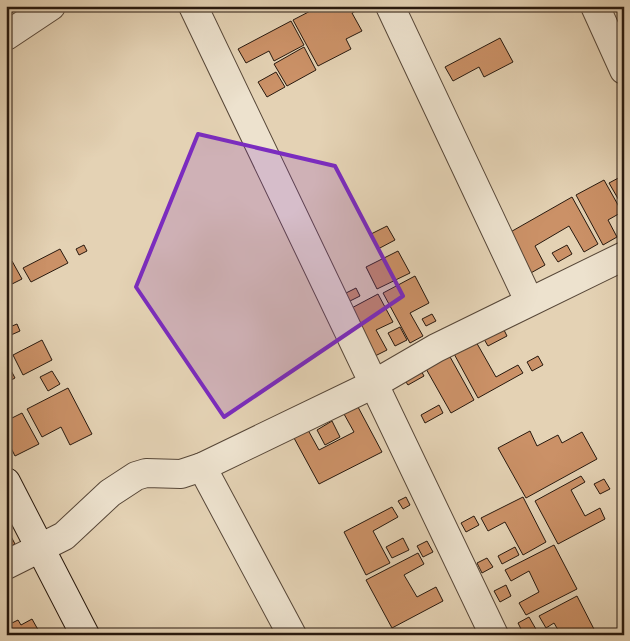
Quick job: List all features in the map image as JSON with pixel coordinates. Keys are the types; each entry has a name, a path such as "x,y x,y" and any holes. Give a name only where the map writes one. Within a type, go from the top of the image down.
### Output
{"street":[{"path":"6,36 52,6"},
{"path":"193,6 494,635"},
{"path":"390,6 529,302"},
{"path":"595,6 624,70"},
{"path":"6,565 64,536 110,493 136,476 146,473 182,474 202,467 374,384 436,348 624,256"},
{"path":"202,467 292,635"},
{"path":"6,482 85,635"}],"highlighted area":[{"path":"198,134 335,166 403,296 224,417 136,287"}],"building":[{"path":"320,6 365,6 352,13 362,31 346,39 351,49 318,66 293,20"},
{"path":"291,21 304,45 274,61 269,51 246,63 238,49"},
{"path":"500,38 513,62 484,77 479,67 453,81 445,67"},
{"path":"304,47 316,70 287,86 274,64"},
{"path":"276,72 285,87 267,97 258,82"},
{"path":"624,175 624,209 609,183"},
{"path":"604,180 622,212 608,220 617,237 603,245 576,195"},
{"path":"572,197 598,244 584,252 569,226 535,246 545,265 529,274 507,234"},
{"path":"387,226 395,240 378,249 371,234"},
{"path":"84,245 87,251 79,255 76,249"},
{"path":"567,245 572,254 558,262 552,253"},
{"path":"60,249 68,263 31,282 23,268"},
{"path":"398,251 410,273 377,289 366,267"},
{"path":"12,261 22,279 6,287 6,263"},
{"path":"415,276 429,303 410,313 423,336 410,343 383,293"},
{"path":"356,288 360,296 346,303 342,295"},
{"path":"378,294 393,322 376,330 387,350 371,358 346,311"},
{"path":"432,314 436,321 426,326 422,319"},
{"path":"17,324 20,331 11,335 7,328"},
{"path":"501,324 507,336 488,346 481,334"},
{"path":"400,327 407,340 395,346 388,333"},
{"path":"42,340 52,360 23,375 13,355"},
{"path":"475,340 496,377 518,365 523,373 478,398 453,352"},
{"path":"449,355 474,400 451,413 425,367"},
{"path":"538,356 543,365 532,371 527,362"},
{"path":"6,361 15,378 6,383"},
{"path":"419,367 424,376 408,385 402,376"},
{"path":"52,371 60,384 48,391 40,377"},
{"path":"68,388 92,434 70,445 61,427 42,437 27,409"},
{"path":"439,405 443,413 425,423 421,415"},
{"path":"358,407 382,452 319,484 294,438 308,430 319,450 354,432 344,414"},
{"path":"22,413 39,444 15,456 6,438 6,421"},
{"path":"332,421 340,437 325,445 317,430"},
{"path":"530,431 537,446 558,435 562,443 582,432 597,459 526,498 498,448"},
{"path":"581,476 585,482 571,490 585,516 600,508 605,519 558,544 535,501"},
{"path":"604,479 610,489 600,494 594,484"},
{"path":"406,497 410,505 403,509 398,501"},
{"path":"523,497 546,542 523,555 505,522 488,531 481,518"},
{"path":"392,507 398,517 373,531 390,563 366,575 344,532"},
{"path":"474,516 479,525 466,532 461,523"},
{"path":"6,527 15,544 6,549"},
{"path":"403,538 409,550 392,558 386,547"},
{"path":"427,541 433,552 423,557 417,546"},
{"path":"554,545 577,589 526,615 519,603 539,592 529,571 511,581 505,570"},
{"path":"515,547 519,555 502,564 498,556"},
{"path":"418,553 424,564 404,575 417,597 436,587 443,601 392,628 366,580"},
{"path":"487,558 493,567 482,573 477,563"},
{"path":"506,585 511,596 500,602 494,591"},
{"path":"577,596 597,635 561,635 554,623 546,628 539,616"},
{"path":"529,617 537,631 524,635 518,623"},
{"path":"32,619 41,635 8,635 6,626 18,620 21,625"}]}
